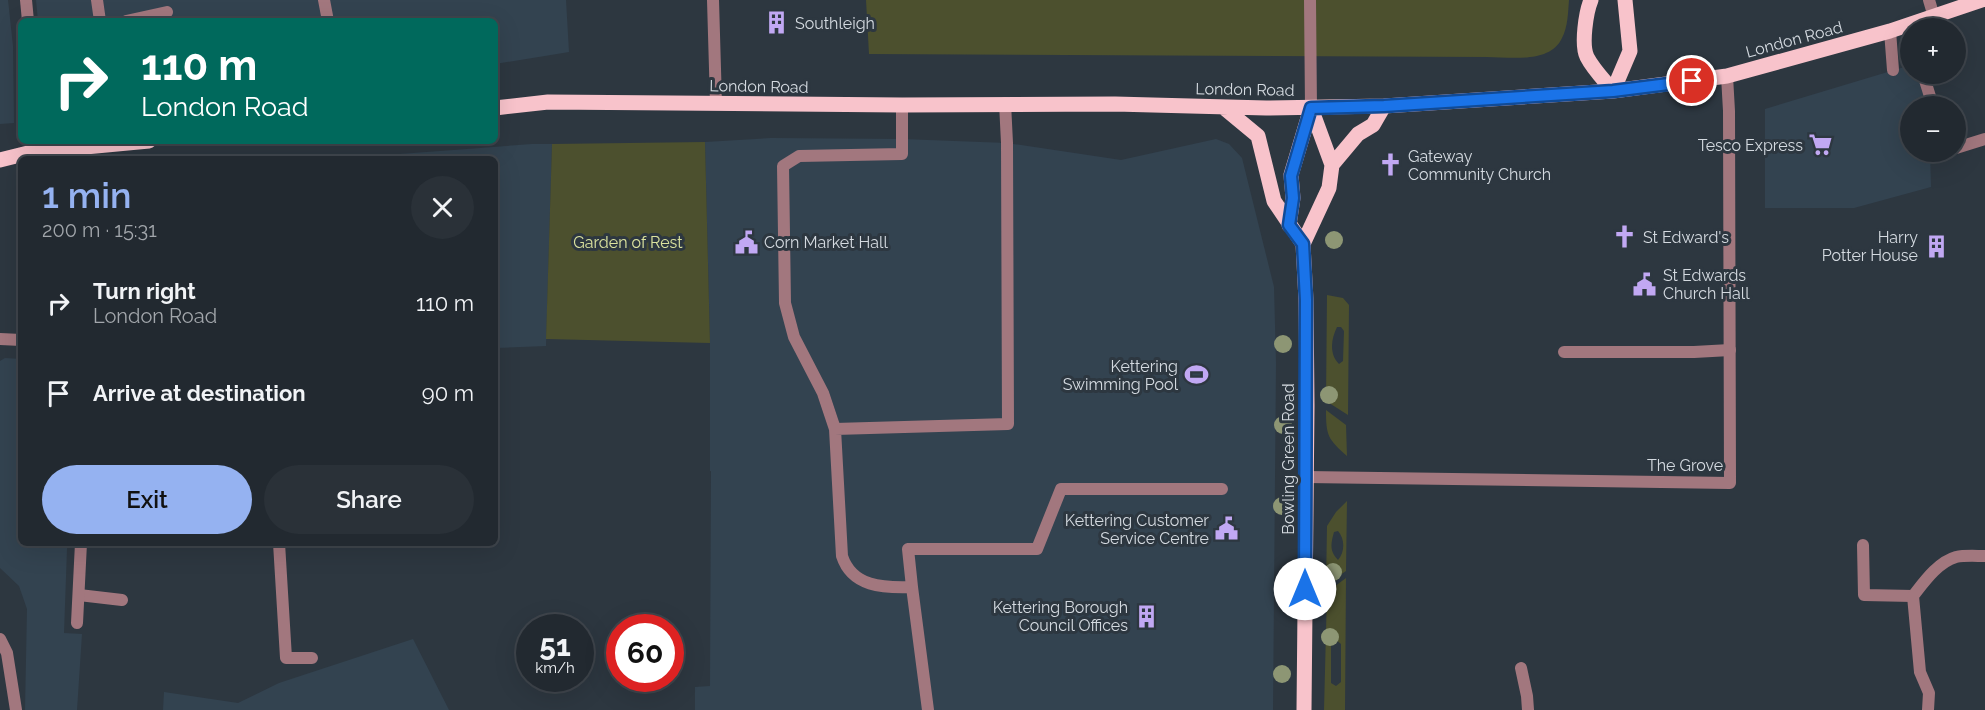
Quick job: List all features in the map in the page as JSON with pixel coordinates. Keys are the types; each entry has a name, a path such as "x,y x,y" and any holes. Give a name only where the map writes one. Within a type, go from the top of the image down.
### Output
{"main road":[{"path":"1591,0 1587,10 1585,44 1587,56 1613,91"},
{"path":"1613,91 1630,51 1625,0"},
{"name":"London Road","path":"1934,17 1983,0"},
{"name":"London Road","path":"498,108 548,102 902,105 1005,103 1311,108 1384,106 1613,91 1727,76 1900,31"},
{"path":"1311,108 1332,165 1358,134 1373,125 1384,106"},
{"path":"1223,107 1258,136 1274,201 1303,244"},
{"path":"1289,225 1293,198 1291,176 1311,108"},
{"path":"0,160 32,146 70,144"},
{"name":"Bowling Green Road","path":"1304,710 1306,300 1303,244 1329,188 1332,165"}],"street":[{"path":"26,0 28,18"},
{"path":"97,0 100,18"},
{"path":"324,0 327,18"},
{"path":"713,0 716,103"},
{"path":"1310,0 1311,108"},
{"path":"1929,0 1934,17"},
{"path":"140,18 167,12"},
{"path":"1890,32 1893,70"},
{"name":"The Grove","path":"1306,477 1730,483 1727,76"},
{"path":"835,429 1008,424 1005,103"},
{"path":"902,105 902,154 800,156 783,166 785,303 794,337 823,393 835,429 842,556 846,567 853,575 865,582 886,588 912,587"},
{"path":"1966,145 1985,139"},
{"path":"0,339 18,340"},
{"path":"1564,352 1730,350"},
{"path":"928,710 908,549 1037,549 1061,489 1222,489"},
{"path":"1863,544 1864,595 1913,596"},
{"path":"77,623 81,546"},
{"path":"279,546 286,658 312,658"},
{"path":"1928,710 1929,693 1920,672 1913,596 1925,580 1954,558 1985,556"},
{"path":"79,595 122,600"},
{"path":"0,639 7,653 16,710"},
{"path":"1521,668 1528,710"}],"shaded area":[{"path":"0,0 8,0 13,46 14,123 0,124"},
{"path":"36,0 566,0 569,52 498,64 498,18 38,18"},
{"path":"1900,68 1900,84 1921,84 1924,96 1900,96 1900,162 1930,162 1931,187 1854,208 1765,208 1765,109"},
{"path":"771,138 1007,143 1121,160 1216,139 1229,144 1242,158 1274,287 1276,363 1273,710 695,710 695,687 710,686 710,343 705,142"},
{"path":"552,144 546,346 498,348 498,156 373,156"},
{"path":"5,358 18,359 18,546 68,546 64,633 82,634 77,710 25,710 27,609 19,586 0,568 0,361"},
{"path":"413,639 449,710 163,710 164,692 238,703 279,683"}],"green space":[{"path":"866,0 1569,0 1565,29 1556,46 1539,55 1518,58 869,54"},
{"name":"Garden of Rest","path":"705,142 710,343 546,339 552,144"},
{"path":"1327,295 1343,298 1349,305 1348,415 1326,401","holes":["1337,327 1341,327 1344,331 1343,361 1339,364 1332,346"]},
{"path":"1326,410 1346,425 1347,456 1329,436"},
{"path":"1347,501 1346,571 1326,585 1327,526","holes":["1338,531 1343,549 1338,560 1333,553 1332,543 1334,532"]},
{"path":"1346,578 1345,710 1324,710 1327,592","holes":["1336,640 1341,644 1341,682 1336,686 1331,683 1331,646"]}],"place":[{"name":"Southleigh","path":"777,23"},
{"name":"Tesco Express","path":"1821,145"},
{"name":"Gateway Community Church","path":"1390,165"},
{"name":"St Edward's","path":"1625,237"},
{"name":"Corn Market Hall","path":"746,242"},
{"name":"Harry Potter House","path":"1936,246"},
{"name":"St Edwards Church Hall","path":"1645,284"},
{"name":"Kettering Swimming Pool","path":"1196,375"},
{"name":"Kettering Customer Service Centre","path":"1227,529"},
{"name":"Kettering Borough Council Offices","path":"1146,616"}],"route":[{"path":"1305,589 1306,300 1303,244 1289,225 1293,198 1291,176 1311,108 1384,106 1613,91 1692,81"}]}
